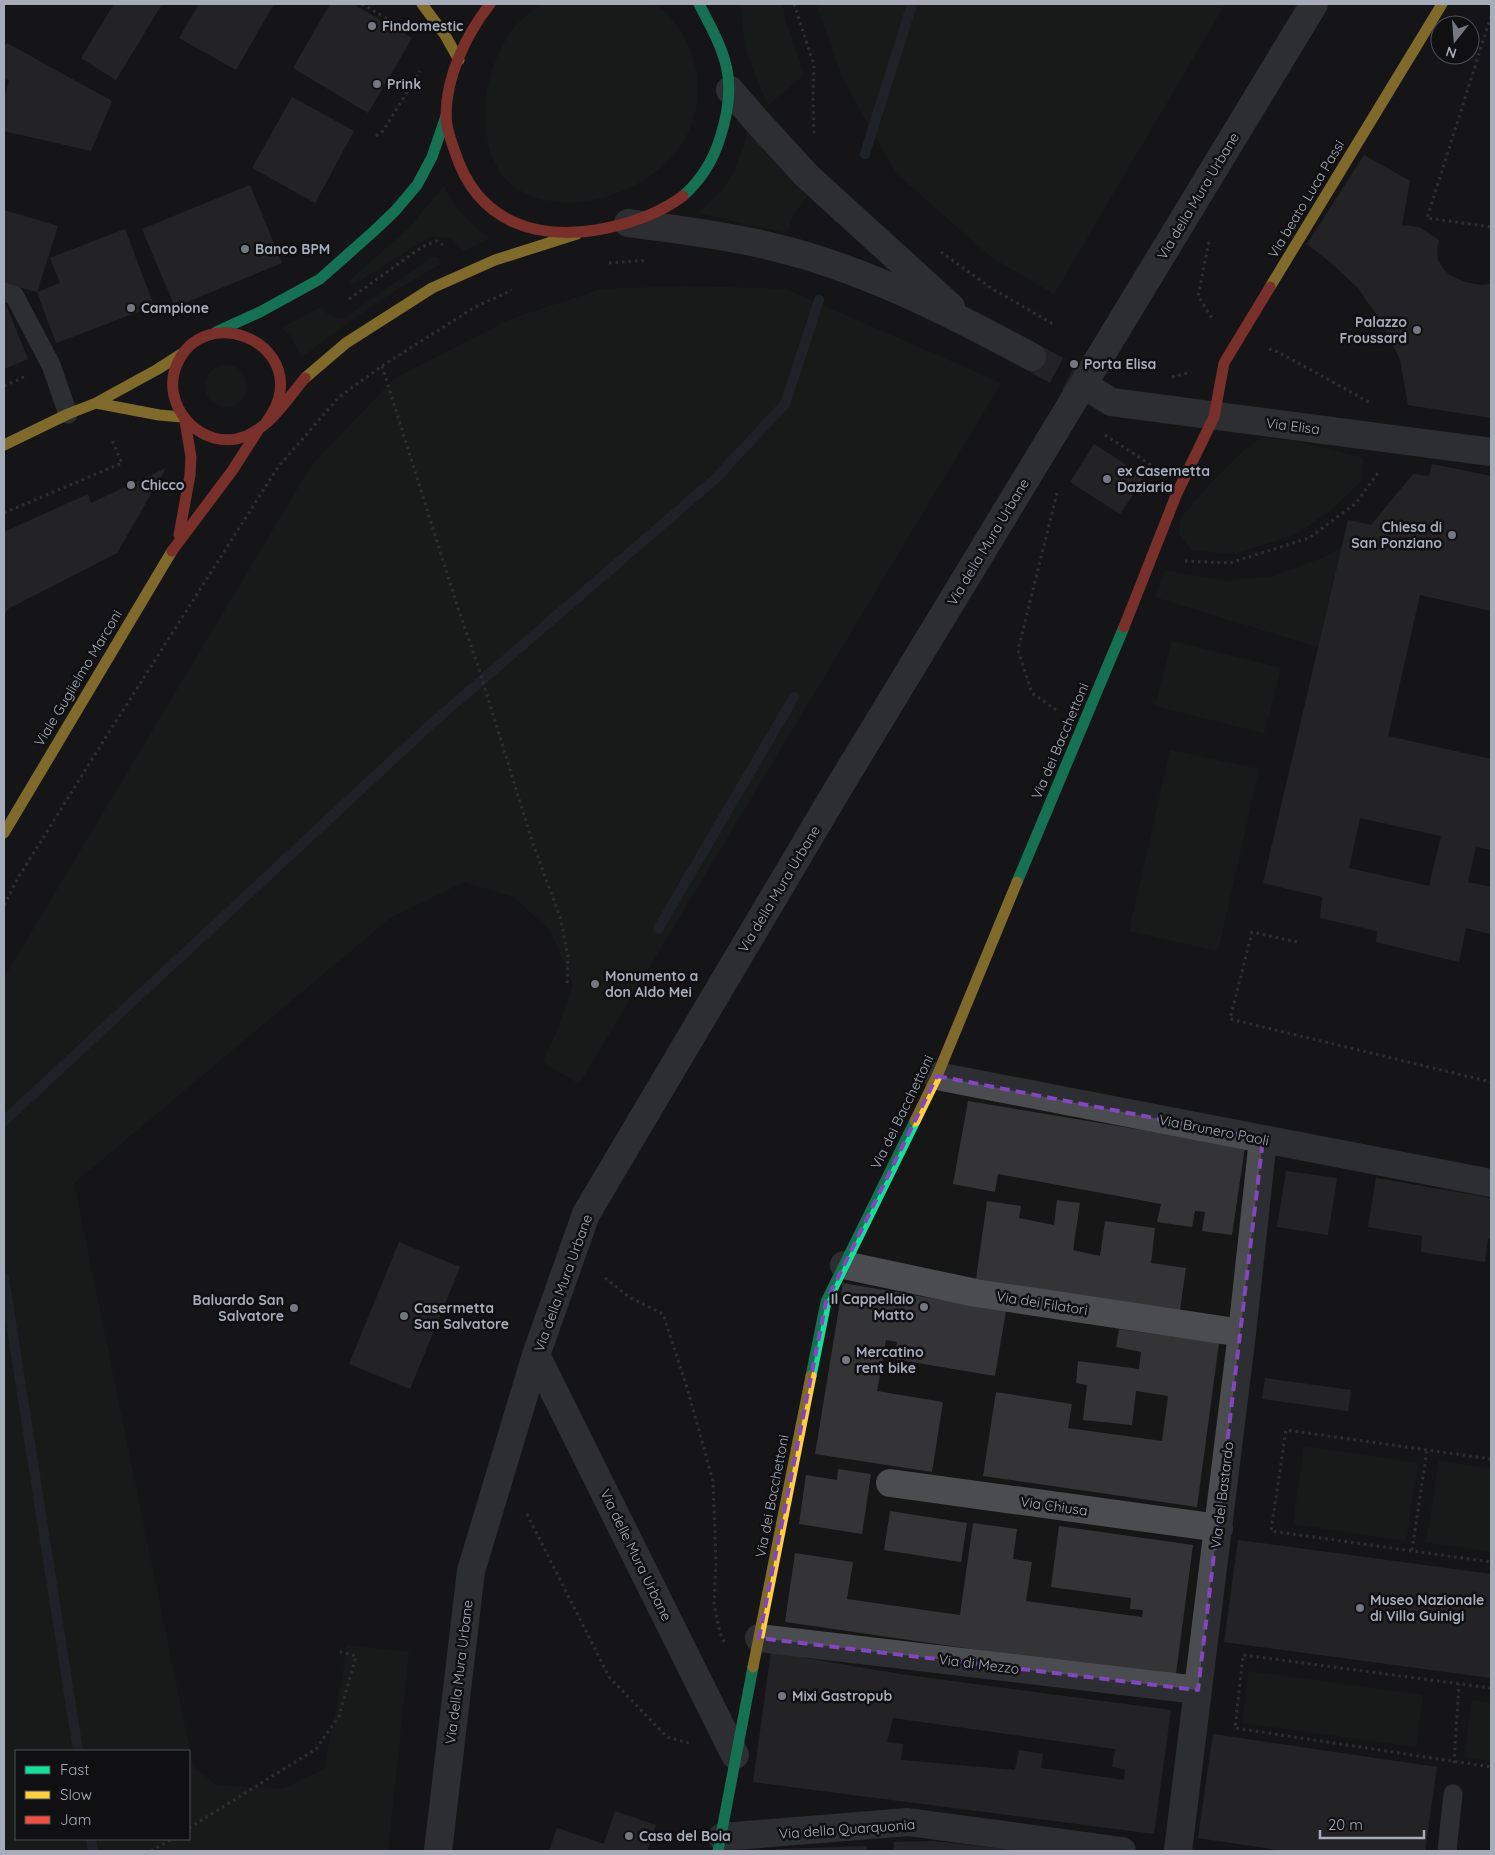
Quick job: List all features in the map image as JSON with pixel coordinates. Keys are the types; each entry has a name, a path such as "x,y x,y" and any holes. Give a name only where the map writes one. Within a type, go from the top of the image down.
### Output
{"main road":[{"path":"422,4 459,60"},
{"path":"490,4 480,16 459,60 451,86 446,116 432,158 418,185 395,211 320,279 260,312 192,343 183,353 176,364 173,376 174,400 184,418 198,432 213,438 229,439 245,436 263,425 309,374 338,349 423,292 518,252 577,234 602,230 646,217 664,208 682,195 698,180 714,156 727,118 730,90 726,62 720,45 699,4"},
{"path":"712,4 720,45"},
{"name":"Via beato Luca Passi","path":"1214,416 1224,363 1442,4"},
{"path":"446,116 459,167 482,203 505,220 520,227 538,232 577,234"},
{"path":"216,332 233,332 249,337 263,346 274,359 280,374 280,392 276,408 263,425"},
{"path":"4,445 68,414 96,403 183,353"},
{"path":"96,403 184,418"},
{"name":"Via dei Bacchettoni","path":"720,1844 735,1755 826,1302 937,1076 1182,485 1214,416"},
{"name":"Viale Guglielmo Marconi","path":"179,540 190,475 191,457 184,418"},
{"name":"Viale Guglielmo Marconi","path":"4,832 179,540 232,470 263,425"}],"street":[{"name":"Via della Mura Urbane","path":"438,1851 470,1571 536,1355 586,1214 836,792 1314,4"},
{"path":"730,90 807,176 967,322"},
{"path":"628,223 757,244 792,252 835,266 967,322 1032,357"},
{"name":"Via Elisa","path":"1096,393 1111,402 1491,452"},
{"name":"Via Brunero Paoli","path":"937,1076 1491,1183"},
{"name":"Via del Bastardo","path":"1178,1851 1242,1333 1263,1139"},
{"name":"Via dei Filatori","path":"844,1265 976,1293 1242,1333"},
{"name":"Via delle Mura Urbane","path":"536,1355 735,1755"},
{"name":"Via Chiusa","path":"890,1483 1218,1528"},
{"name":"Via di Mezzo","path":"759,1638 1198,1690"},
{"name":"Via della Quarquonia","path":"720,1844 908,1822 1122,1851"}],"lane":[{"path":"4,292 14,295 51,365 68,414"},
{"path":"1447,1851 1453,1794"}],"path":[{"path":"362,4 396,24"},
{"path":"794,4 814,65 812,92 814,136"},
{"path":"1491,16 1427,218 1491,228"},
{"path":"376,136 383,131 422,68"},
{"path":"1209,241 1198,296 1212,319 1238,340 1278,352 1370,402"},
{"path":"940,251 991,288 1053,324"},
{"path":"602,264 654,260"},
{"path":"4,905 18,878 94,756 278,466 338,397 382,366 475,307 520,287"},
{"path":"1163,379 1224,363"},
{"path":"382,366 532,841 560,917 568,956 567,987"},
{"path":"4,513 122,463 96,403"},
{"path":"1104,434 1182,485"},
{"path":"1151,560 1230,563 1309,538 1356,503 1402,440"},
{"path":"1033,467 1057,492 1018,650 1032,693 1082,727"},
{"path":"1297,942 1252,932 1230,1019 1491,1082"},
{"path":"605,1278 629,1297 663,1314 688,1391 713,1481 716,1562 714,1604 720,1633 727,1648"},
{"path":"1491,1459 1286,1430 1272,1531 1491,1562"},
{"path":"1412,1550 1428,1450"},
{"path":"527,1514 609,1677 667,1737 735,1755"},
{"path":"190,1827 316,1749 339,1716 356,1656 337,1651"},
{"path":"1491,1688 1243,1655 1235,1728 1491,1767"},
{"path":"1453,1794 1459,1684"},
{"path":"152,1851 170,1840"}],"highlighted area":[{"path":"937,1076 1263,1139 1198,1690 759,1638 826,1302"}],"shaded area":[{"path":"542,4 652,4 669,16 685,39 691,53 697,82 695,112 691,126 684,140 670,159 651,175 629,188 606,197 581,202 557,202 533,196 512,185 503,176 496,164 489,148 485,112 491,74 506,40 516,26"},
{"path":"740,4 782,4 804,75 768,105 746,51"},
{"path":"816,4 1225,4 1054,294 990,256 896,173 843,79"},
{"path":"748,132 807,196 793,215 787,233 698,213 715,198 729,181 739,161"},
{"path":"444,186 463,216 490,238 463,251 451,238 431,236 359,281 351,284 348,282 409,228"},
{"path":"433,257 438,258 441,264 387,296 302,357 290,335 281,328 321,307 331,316 344,318"},
{"path":"683,286 786,289 1001,383 579,1084 543,1062 557,1031 573,985 551,931 514,897 464,882 390,918 74,1183 190,1750 15,1750 15,1840 190,1840 190,1751 193,1766 216,1785 283,1789 324,1769 343,1673 346,1645 409,1652 388,1851 4,1851 4,978 312,465 395,378 511,319 602,289"},
{"path":"230,365 238,368 244,374 247,386 244,398 238,404 222,407 214,404 208,398 205,382 208,374 214,368"},
{"path":"1263,437 1300,442 1363,458 1363,479 1331,510 1294,535 1234,554 1191,550 1179,533 1181,518 1211,483 1242,452"},
{"path":"1342,547 1318,647 1155,597 1165,570 1225,581 1275,576 1322,558"},
{"path":"1172,641 1281,668 1264,733 1155,706"},
{"path":"1170,750 1259,769 1218,951 1129,931"},
{"path":"1304,1446 1418,1463 1406,1541 1293,1524"},
{"path":"1439,1461 1491,1469 1491,1552 1426,1542"},
{"path":"1249,1671 1423,1695 1416,1747 1242,1723"},
{"path":"1472,1700 1491,1703 1491,1761 1464,1757"}],"building":[{"path":"114,4 162,4 116,80 81,58"},
{"path":"199,4 274,4 236,70 179,38"},
{"path":"330,4 353,4 412,38 368,113 293,68"},
{"path":"7,43 112,101 91,151 4,131 4,102 9,80 4,79 4,47"},
{"path":"292,97 354,131 315,203 252,168"},
{"path":"1364,155 1410,181 1402,225 1419,227 1439,240 1438,260 1444,270 1465,282 1480,285 1491,284 1491,418 1408,405 1400,359 1380,320 1358,288 1307,244"},
{"path":"250,185 282,263 175,307 142,229"},
{"path":"4,210 58,226 37,292 4,283"},
{"path":"125,229 154,306 56,343 37,292 60,283 50,258"},
{"path":"4,300 28,359 4,369"},
{"name":"ex Casemetta Daziaria","path":"1094,444 1145,477 1120,514 1070,482"},
{"path":"1432,464 1491,476 1491,611 1420,595 1388,736 1491,759 1491,850 1476,847 1468,882 1491,887 1491,934 1466,928 1459,962 1376,942 1377,931 1320,918 1322,897 1263,883 1348,520 1371,525 1413,474 1429,476","holes":["1360,818 1441,836 1429,886 1349,868"]},
{"path":"166,468 117,553 8,609 4,615 4,532 88,494 91,503"},
{"path":"968,1101 1245,1147 1232,1235 1202,1231 1205,1212 1195,1211 1192,1227 1157,1222 1161,1204 998,1174 995,1192 953,1184"},
{"path":"1286,1171 1337,1178 1328,1235 1277,1227"},
{"path":"1376,1178 1491,1198 1491,1240 1488,1239 1485,1262 1421,1252 1422,1236 1368,1227"},
{"path":"1057,1200 1080,1203 1073,1250 1100,1256 1105,1221 1155,1228 1151,1263 1186,1268 1180,1310 976,1279 987,1201 1021,1206 1019,1218 1054,1225"},
{"name":"Casermetta San Salvatore","path":"399,1242 460,1267 410,1389 349,1364"},
{"path":"843,1283 1006,1311 995,1376 894,1359 897,1342 886,1340 877,1391 943,1402 932,1472 815,1454"},
{"path":"1119,1329 1219,1343 1197,1507 983,1476 996,1392 1072,1404 1068,1428 1162,1441 1168,1396 1136,1391 1132,1425 1083,1420 1087,1385 1076,1383 1078,1361 1139,1369 1141,1352 1116,1347"},
{"path":"1265,1378 1351,1390 1348,1411 1262,1399"},
{"path":"838,1469 871,1474 862,1534 799,1524 806,1475 837,1480"},
{"path":"890,1511 967,1523 961,1562 884,1550"},
{"path":"973,1523 1017,1529 1013,1559 1032,1562 1026,1601 1142,1617 1143,1610 1130,1609 1131,1598 1051,1587 1059,1526 1193,1545 1176,1674 1055,1661 785,1622 795,1553 853,1562 847,1599 960,1615"},
{"name":"Museo Nazionale di Villa Guinigi","path":"1238,1540 1491,1574 1491,1678 1224,1642"},
{"path":"771,1652 900,1674 1171,1710 1154,1834 753,1782","holes":["893,1718 1115,1749 1112,1767 1125,1769 1124,1780 1041,1768 1043,1754 1019,1750 1015,1770 901,1760 903,1744 887,1742"]},
{"path":"1213,1734 1437,1767 1425,1851 1285,1851 1198,1838"},
{"name":"Casa del Boia","path":"615,1811 656,1825 647,1851 549,1851 557,1828 604,1844"},
{"path":"934,1841 1013,1851 893,1851 894,1842"},
{"path":"867,1846 867,1851 776,1851 776,1849"}],"waterway":[{"path":"865,154 912,4"},
{"path":"4,1121 431,724 715,479 785,404 819,300"},
{"path":"658,929 794,697"},
{"path":"4,1278 78,1750"},
{"path":"91,1840 93,1851"}],"tunnel":[{"path":"1032,357 1097,393"}],"traffic: fast":[{"path":"683,196 701,177 714,155 726,118 729,100 727,68 723,54 699,4"},
{"path":"216,332 260,312 320,279 374,231 395,211 417,185 432,157 446,116"},
{"path":"1017,882 1124,627"},
{"path":"811,1376 826,1302 915,1121"},
{"path":"718,1851 753,1667"}],"traffic: slow":[{"path":"422,4 445,35 459,60"},
{"path":"1270,287 1442,4"},
{"path":"305,378 346,343 432,288 495,260 577,234"},
{"path":"4,445 68,414 96,403 183,353"},
{"path":"96,403 159,415 182,417"},
{"path":"4,833 172,551"},
{"path":"915,1121 937,1076 1017,882"},
{"path":"753,1667 811,1376"}],"traffic: jam":[{"path":"490,4 473,29 459,57 450,86 446,116 448,130 465,177 479,196 495,211 514,222 535,229 558,232 582,232 627,223 656,212 683,196"},
{"path":"1124,627 1177,493 1214,417 1224,363 1270,287"},
{"path":"267,421 279,397 280,376 273,359 260,345 244,336 226,333 207,336 191,345 178,362 173,378 174,394 179,409 188,422 200,432 214,438 230,440 246,436 255,431 272,418 305,378"},
{"path":"179,535 190,475 191,457 185,421"},
{"path":"172,551 232,471 259,429"}],"place":[{"name":"Findomestic","path":"372,26"},
{"name":"Prink","path":"377,84"},
{"name":"Banco BPM","path":"245,249"},
{"name":"Campione","path":"131,308"},
{"name":"Palazzo Froussard","path":"1417,330"},
{"name":"Porta Elisa","path":"1074,364"},
{"name":"ex Casemetta Daziaria","path":"1107,479"},
{"name":"Chicco","path":"131,485"},
{"name":"Chiesa di San Ponziano","path":"1452,535"},
{"name":"Monumento a don Aldo Mei","path":"595,984"},
{"name":"Il Cappellaio Matto","path":"924,1307"},
{"name":"Baluardo San Salvatore","path":"294,1308"},
{"name":"Casermetta San Salvatore","path":"404,1316"},
{"name":"Mercatino rent bike","path":"846,1360"},
{"name":"Museo Nazionale di Villa Guinigi","path":"1360,1608"},
{"name":"Mixi Gastropub","path":"782,1696"},
{"name":"Casa del Boia","path":"629,1836"}]}
